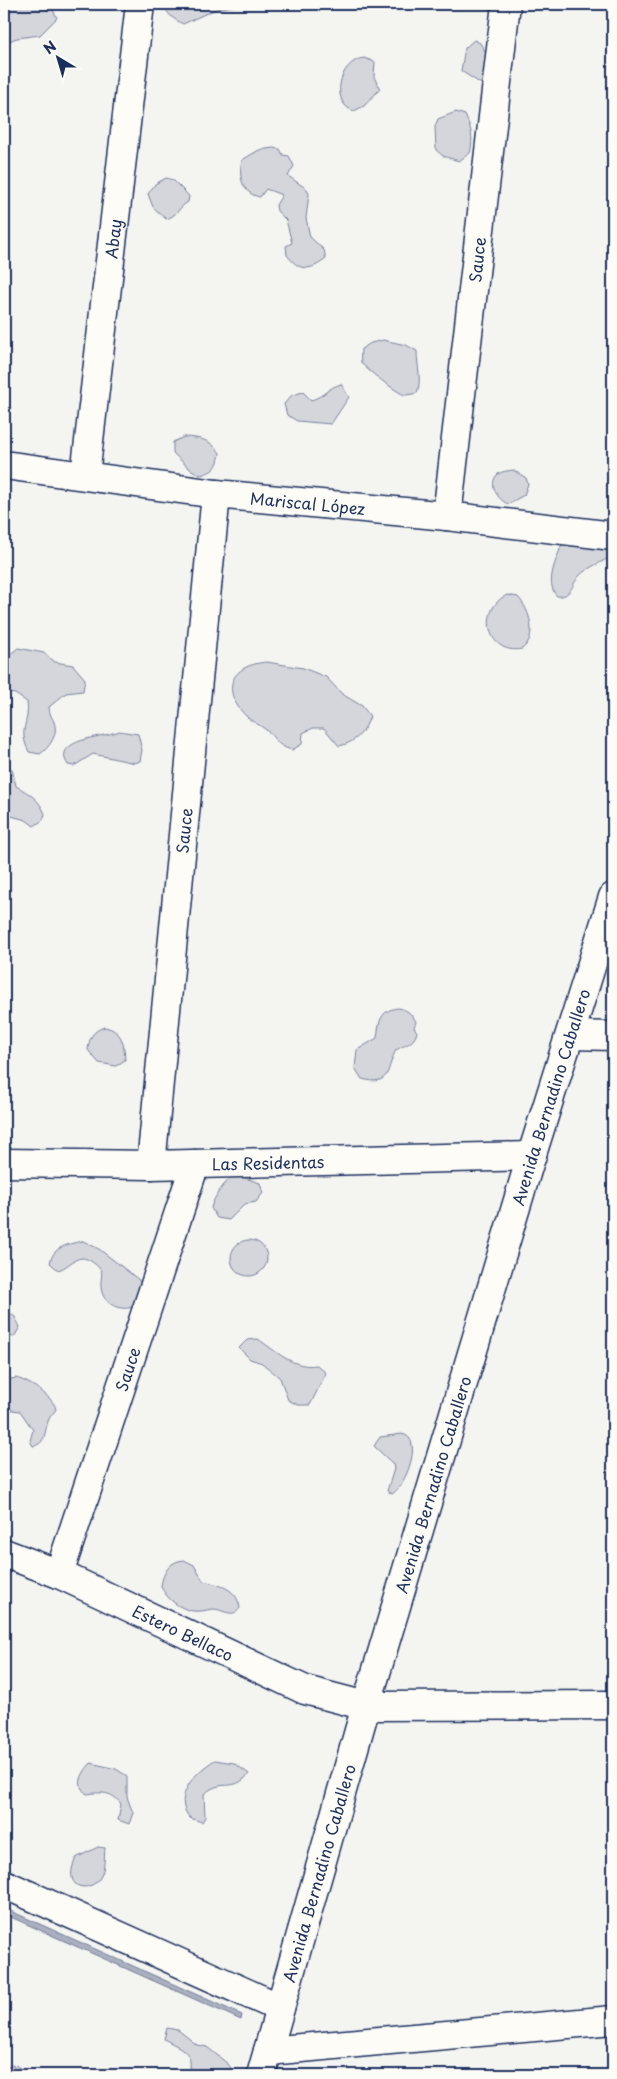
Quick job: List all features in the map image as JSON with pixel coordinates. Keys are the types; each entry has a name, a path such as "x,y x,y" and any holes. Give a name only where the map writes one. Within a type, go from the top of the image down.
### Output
{"street":[{"name":"Abay","path":"85,475 140,4"},
{"name":"Sauce","path":"447,516 506,4"},
{"name":"Mariscal López","path":"4,465 216,494 447,516 613,536"},
{"name":"Sauce","path":"151,1165 216,494"},
{"name":"Avenida Bernadino Caballero","path":"264,2063 366,1706 532,1156 613,897"},
{"path":"570,1035 613,1036"},
{"name":"Las Residentas","path":"4,1163 151,1165 532,1156"},
{"name":"Sauce","path":"59,1574 195,1164"},
{"name":"Estero Bellaco","path":"4,1553 59,1574 304,1690 366,1706 613,1705"},
{"path":"4,1884 280,2008"},
{"path":"264,2063 613,2020"}],"shaded area":[{"path":"4,4 50,4 57,18 40,35 17,38 4,43"},
{"path":"165,4 244,4 216,9 183,24 169,14"},
{"path":"474,40 480,43 495,67 486,87 461,71 465,48"},
{"path":"364,58 375,62 374,77 380,89 364,106 354,111 346,107 342,100 340,83 348,67 355,61"},
{"path":"456,112 465,115 472,138 470,153 459,161 443,156 436,150 435,126 438,119"},
{"path":"280,149 283,155 289,156 294,166 288,176 307,189 309,194 306,218 310,237 324,250 326,259 315,266 301,267 287,255 286,246 292,243 286,220 277,211 276,205 282,195 266,189 260,197 254,195 245,188 241,178 242,160 259,150"},
{"path":"166,178 173,180 189,196 188,202 173,216 166,219 153,207 148,194 155,184"},
{"path":"383,340 406,345 417,351 419,378 417,393 401,394 361,362 361,349 371,343"},
{"path":"341,384 349,397 331,424 297,421 287,415 284,404 292,395 303,392 311,400"},
{"path":"184,437 204,440 216,448 220,453 214,468 200,475 190,469 173,453 173,442"},
{"path":"513,470 526,478 528,484 524,495 508,504 495,491 494,482 498,474"},
{"path":"613,530 613,555 579,576 568,593 557,596 551,583 553,568 564,538"},
{"path":"507,595 518,597 529,616 530,638 522,649 510,649 501,645 494,639 490,630 489,620 492,610"},
{"path":"18,648 44,653 55,662 73,665 85,679 83,691 66,693 49,707 55,731 50,744 40,754 29,752 24,737 27,702 15,694 4,692 4,659"},
{"path":"267,662 303,668 326,677 342,694 362,706 370,716 359,736 345,745 339,746 324,728 313,728 303,733 302,744 292,750 280,744 265,729 250,720 233,697 231,688 233,680 244,668"},
{"path":"119,731 138,734 142,750 140,761 135,763 93,754 74,766 68,765 65,756 67,749 73,744"},
{"path":"4,767 12,769 16,786 34,797 43,809 45,814 43,820 34,826 26,820 4,814"},
{"path":"398,1008 407,1011 415,1019 416,1036 409,1043 396,1050 389,1069 383,1078 372,1081 362,1079 355,1068 357,1050 377,1038 380,1022 384,1014 387,1011"},
{"path":"105,1027 116,1032 123,1044 125,1060 116,1066 99,1063 88,1050 92,1035 97,1030"},
{"path":"236,1175 260,1183 263,1193 256,1202 245,1204 229,1220 217,1218 211,1208 212,1204 224,1185"},
{"path":"249,1240 261,1246 267,1258 261,1270 249,1276 237,1270 231,1258 237,1246"},
{"path":"83,1241 99,1249 139,1280 142,1285 135,1306 123,1308 108,1302 102,1292 101,1271 98,1266 90,1261 84,1258 78,1259 58,1270 50,1263 58,1249"},
{"path":"4,1309 15,1317 20,1327 14,1337 4,1336"},
{"path":"258,1339 278,1354 293,1362 308,1366 317,1365 326,1373 310,1405 298,1405 288,1400 280,1378 262,1363 250,1359 239,1348 247,1340"},
{"path":"16,1378 27,1382 45,1394 56,1409 49,1419 43,1439 38,1445 33,1446 30,1441 33,1430 20,1411 4,1409 4,1386 11,1379"},
{"path":"402,1434 409,1437 412,1444 412,1453 407,1473 397,1490 392,1494 387,1491 394,1469 393,1464 374,1446 380,1437"},
{"path":"184,1560 194,1565 203,1581 227,1588 235,1596 240,1608 231,1613 217,1609 193,1611 178,1606 163,1591 161,1586 168,1568 174,1563"},
{"path":"215,1760 234,1763 249,1774 238,1783 217,1787 204,1794 205,1817 202,1822 190,1818 183,1802 188,1785 200,1771"},
{"path":"91,1763 116,1769 127,1776 127,1797 133,1813 129,1824 118,1820 121,1804 114,1797 101,1793 87,1794 81,1787 81,1778"},
{"path":"98,1847 105,1848 104,1866 101,1876 97,1882 91,1885 79,1886 72,1877 72,1869 76,1858"},
{"path":"167,2028 178,2030 197,2045 207,2047 228,2064 236,2075 188,2075 190,2061 188,2056 181,2048 164,2039"},
{"path":"12,2065 17,2066 29,2075 4,2075 4,2069"}],"water":[{"path":"4,1908 242,2015 241,2020 4,1914"}]}
